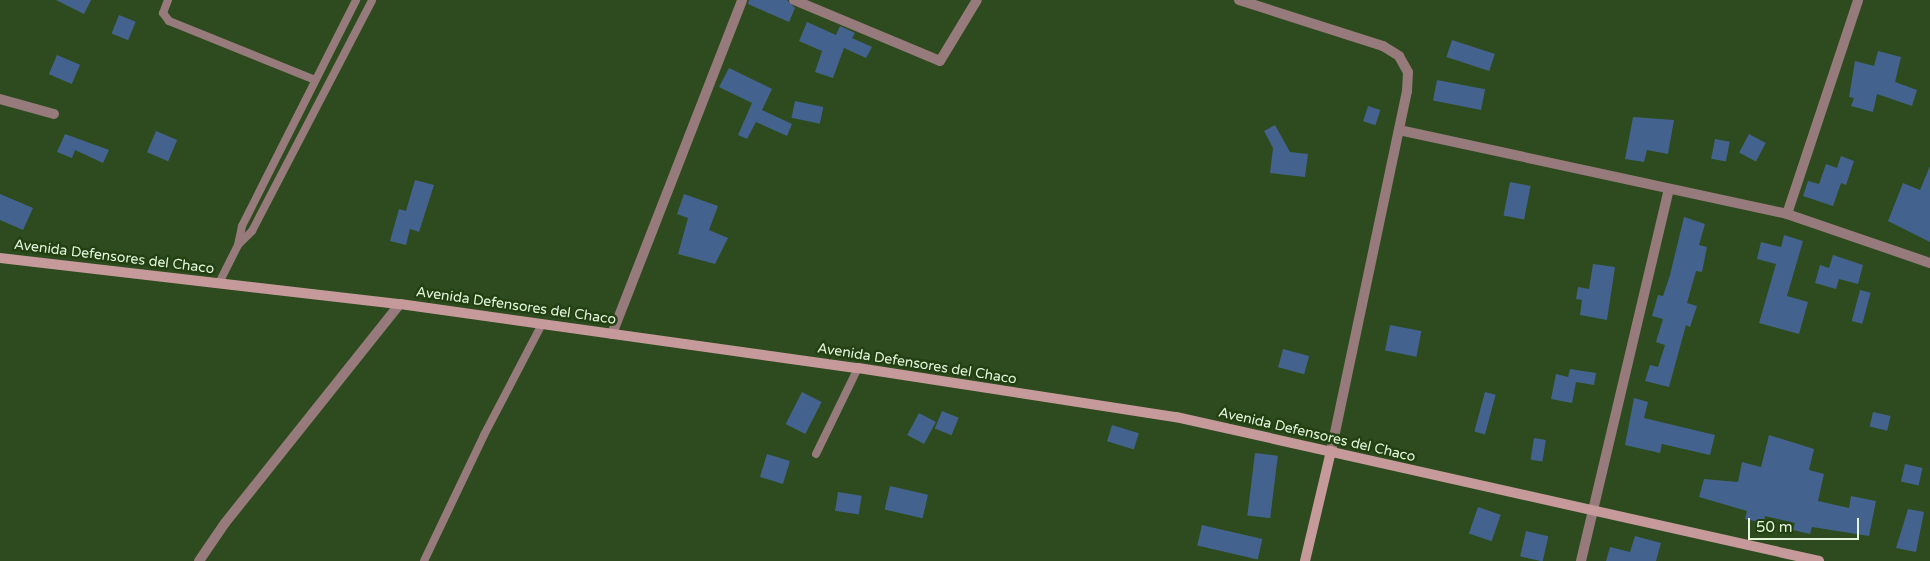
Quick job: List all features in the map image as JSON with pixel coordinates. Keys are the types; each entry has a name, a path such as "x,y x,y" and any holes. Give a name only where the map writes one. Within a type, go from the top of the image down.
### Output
{"main road":[{"name":"Avenida Defensores del Chaco","path":"0,258 400,304 858,368 1176,417 1331,451 1593,513 1819,561"},
{"path":"1305,561 1331,451"}],"street":[{"path":"612,334 742,0"},
{"path":"794,0 940,61 977,0"},
{"path":"1239,0 1383,46 1399,56 1408,72 1399,130 1331,451"},
{"path":"1787,214 1858,0"},
{"path":"0,99 54,114"},
{"path":"1399,130 1787,214 1930,263"},
{"path":"1581,561 1669,189"},
{"path":"199,561 225,523 400,304"}],"lane":[{"path":"168,0 163,13 169,21 315,80"},
{"path":"219,283 238,245 242,226 356,0"},
{"path":"238,245 252,231 372,0"},
{"path":"424,561 484,435 542,324"},
{"path":"816,454 858,368"}],"building":[{"path":"56,0 91,0 84,14"},
{"path":"749,0 787,0 795,8 789,22 748,4"},
{"path":"119,15 136,22 128,40 112,34"},
{"path":"807,22 836,35 840,26 855,33 852,38 872,47 866,58 844,48 833,78 815,72 822,51 799,41"},
{"path":"1452,40 1495,54 1489,71 1446,57"},
{"path":"1878,51 1901,57 1895,82 1917,90 1912,106 1877,94 1873,112 1851,106 1854,98 1849,97 1855,61 1874,66"},
{"path":"57,55 80,65 72,84 49,74"},
{"path":"729,68 772,89 762,110 792,124 787,136 756,122 747,139 738,135 752,103 719,87"},
{"path":"1437,80 1485,89 1481,110 1433,101"},
{"path":"795,101 823,107 820,124 791,118"},
{"path":"1368,106 1380,110 1375,125 1363,121"},
{"path":"1633,117 1674,120 1668,154 1647,150 1644,162 1625,159"},
{"path":"1275,125 1290,152 1308,154 1305,177 1270,173 1273,148 1264,131"},
{"path":"156,131 177,140 168,161 147,152"},
{"path":"65,134 109,150 103,163 75,150 72,158 57,152"},
{"path":"1749,134 1766,143 1756,161 1739,153"},
{"path":"1715,139 1730,142 1726,161 1711,159"},
{"path":"1841,156 1854,161 1846,185 1841,183 1833,206 1803,196 1808,181 1819,184 1826,164 1837,168"},
{"path":"1930,166 1930,242 1888,221 1903,183 1920,190"},
{"path":"415,180 434,185 419,232 410,229 406,245 390,241 399,209 406,211"},
{"path":"1510,182 1531,186 1524,219 1504,215"},
{"path":"0,194 33,208 23,230 0,220"},
{"path":"684,194 718,206 709,230 728,238 715,264 678,254 688,218 677,214"},
{"path":"1684,217 1705,224 1699,245 1707,247 1702,272 1696,271 1687,303 1697,306 1690,327 1686,325 1669,387 1645,381 1650,365 1658,367 1665,345 1656,342 1663,319 1652,316 1658,295 1663,296 1670,275"},
{"path":"1784,235 1803,241 1787,296 1808,302 1799,334 1759,323 1776,264 1757,259 1761,242 1781,247"},
{"path":"1833,255 1863,265 1858,284 1839,279 1836,289 1815,283 1820,265 1829,268"},
{"path":"1593,264 1615,267 1607,320 1580,315 1582,300 1576,299 1578,287 1589,289"},
{"path":"1860,290 1871,293 1862,324 1852,321"},
{"path":"1390,325 1421,331 1416,357 1385,351"},
{"path":"1283,349 1309,356 1304,374 1278,367"},
{"path":"1570,369 1596,373 1594,385 1576,382 1572,403 1551,399 1556,374 1568,377"},
{"path":"802,392 822,402 805,434 786,424"},
{"path":"1485,392 1496,395 1485,434 1474,432"},
{"path":"1634,398 1648,402 1644,418 1715,435 1710,455 1662,444 1660,453 1625,445"},
{"path":"942,411 959,418 952,435 935,429"},
{"path":"1873,412 1891,416 1887,431 1870,427"},
{"path":"919,413 936,422 924,444 907,435"},
{"path":"1112,425 1139,433 1134,449 1107,441"},
{"path":"1769,435 1814,449 1809,470 1824,474 1818,501 1849,508 1851,496 1876,501 1869,536 1812,527 1810,534 1793,530 1795,523 1765,516 1764,523 1745,519 1747,511 1699,497 1704,479 1738,482 1742,462 1761,467"},
{"path":"1534,438 1546,440 1542,462 1531,460"},
{"path":"1255,453 1278,456 1270,518 1247,516"},
{"path":"767,454 790,461 783,484 760,477"},
{"path":"1905,464 1923,468 1918,486 1901,482"},
{"path":"890,486 928,495 923,518 885,509"},
{"path":"838,492 862,496 859,515 835,511"},
{"path":"1478,507 1501,515 1492,541 1469,533"},
{"path":"1908,509 1924,512 1916,552 1896,548"},
{"path":"1202,525 1262,539 1258,559 1197,545"},
{"path":"1526,531 1548,536 1543,561 1520,556"},
{"path":"1635,536 1661,543 1656,561 1606,561 1610,547 1630,552"}]}
